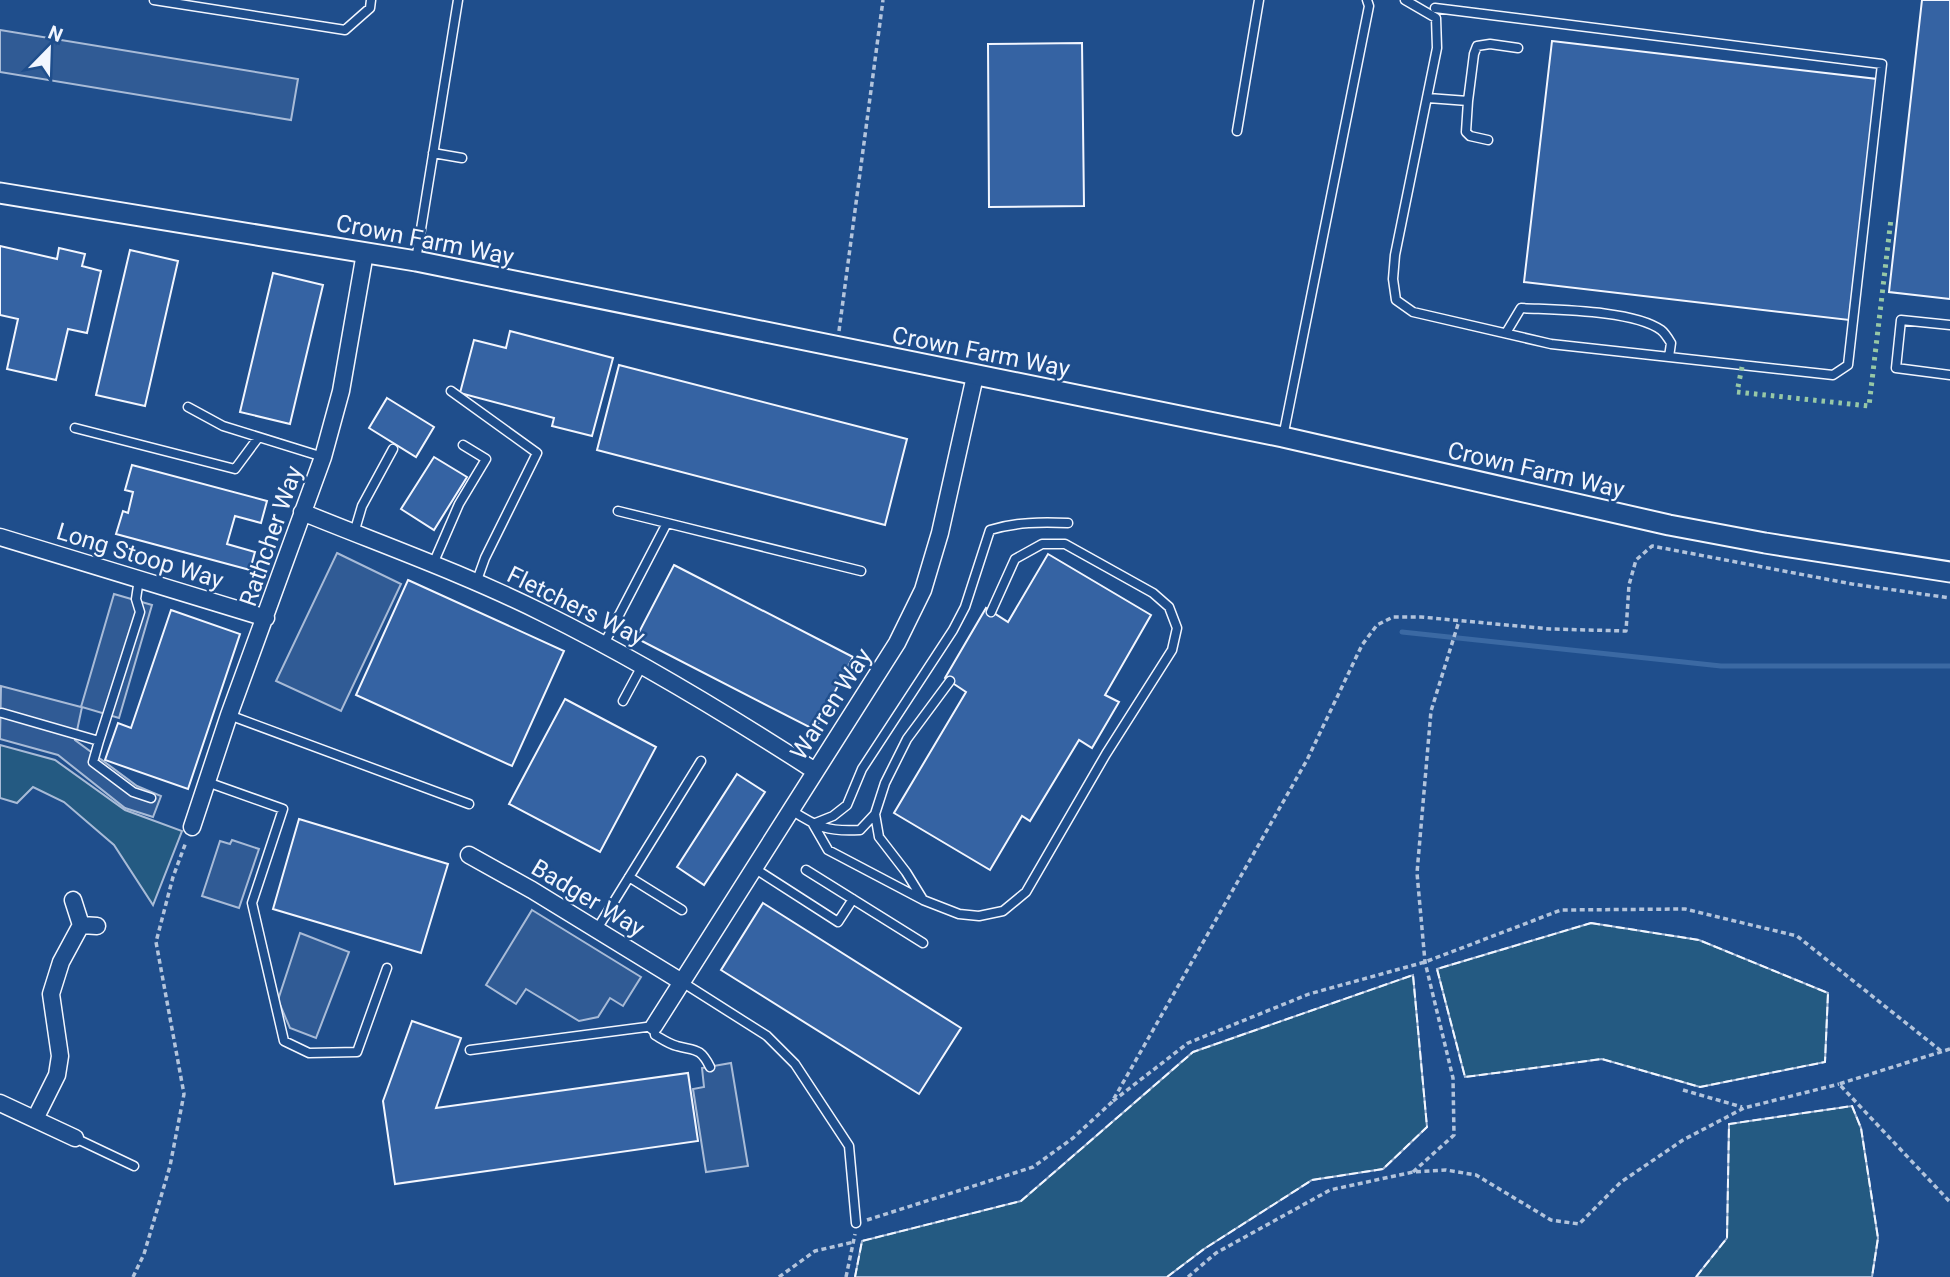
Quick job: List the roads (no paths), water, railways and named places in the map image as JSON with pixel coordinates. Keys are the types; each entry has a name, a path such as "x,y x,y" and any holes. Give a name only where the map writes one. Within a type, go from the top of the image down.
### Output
{"street":[{"name":"Crown Farm Way","path":"0,193 416,261 1283,437 1669,525 1950,572"},
{"name":"Rathcher Way","path":"192,827 229,715 267,618 323,457 341,391 365,253"},
{"name":"Warren Way","path":"654,1026 897,643 923,590 940,533 975,376"},
{"name":"Fletchers Way","path":"302,512 433,564 541,612 643,664 816,771"},
{"name":"Long Stoop Way","path":"0,537 267,618"},
{"name":"Badger Way","path":"469,855 682,982"},
{"path":"35,1119 57,1075 60,1056 51,994 61,962 89,925 73,900"},
{"path":"0,1103 75,1138"}],"lane":[{"path":"154,0 345,30 370,8 371,0"},
{"path":"416,261 458,0"},
{"path":"1237,131 1259,0"},
{"path":"1283,437 1369,6 1367,0"},
{"path":"1405,0 1433,11 1882,64 1848,365 1833,375 1551,344 1413,312 1396,300 1393,279 1395,255 1437,48 1436,18 1433,11"},
{"path":"1433,11 1442,0"},
{"path":"1488,140 1470,136 1466,132 1474,54 1477,47 1490,44 1518,48"},
{"path":"1427,98 1468,101"},
{"path":"433,153 462,158"},
{"path":"1506,333 1521,308 1640,319 1663,331 1671,343 1670,357"},
{"path":"1950,325 1901,320 1896,368 1950,375"},
{"path":"451,391 537,453 485,558 476,583"},
{"path":"188,407 223,426 323,457"},
{"path":"75,428 235,469 258,438"},
{"path":"433,564 459,504 485,459 464,445"},
{"path":"354,533 362,506 393,449"},
{"path":"618,511 862,571"},
{"path":"813,824 833,816 847,805 862,769 953,630 965,607 990,530 1005,525 1038,522 1068,523"},
{"path":"604,644 667,523"},
{"path":"813,824 828,850 923,900 959,914 979,916 1003,911 1026,892 1106,754 1172,650 1177,628 1170,607 1153,593 1065,544 1042,544 1015,559 991,612"},
{"path":"139,579 136,599 140,612 93,762 133,792 150,798"},
{"path":"623,701 643,664"},
{"path":"791,810 813,824 837,832 860,830 874,814 885,783 907,739 950,681"},
{"path":"2,713 99,741"},
{"path":"229,715 469,804"},
{"path":"597,929 701,761"},
{"path":"207,782 282,809 252,903 284,1041 309,1053 357,1052 387,968"},
{"path":"874,814 879,837 923,900"},
{"path":"754,868 838,922 853,899"},
{"path":"806,870 923,943"},
{"path":"629,877 682,910"},
{"path":"682,982 767,1036 795,1064 849,1146 856,1223"},
{"path":"470,1050 654,1026 655,1035 679,1047 691,1047 704,1055 710,1067"},
{"path":"75,1138 134,1167"}],"waterway":[{"path":"1402,632 1721,666 1950,666"}]}
